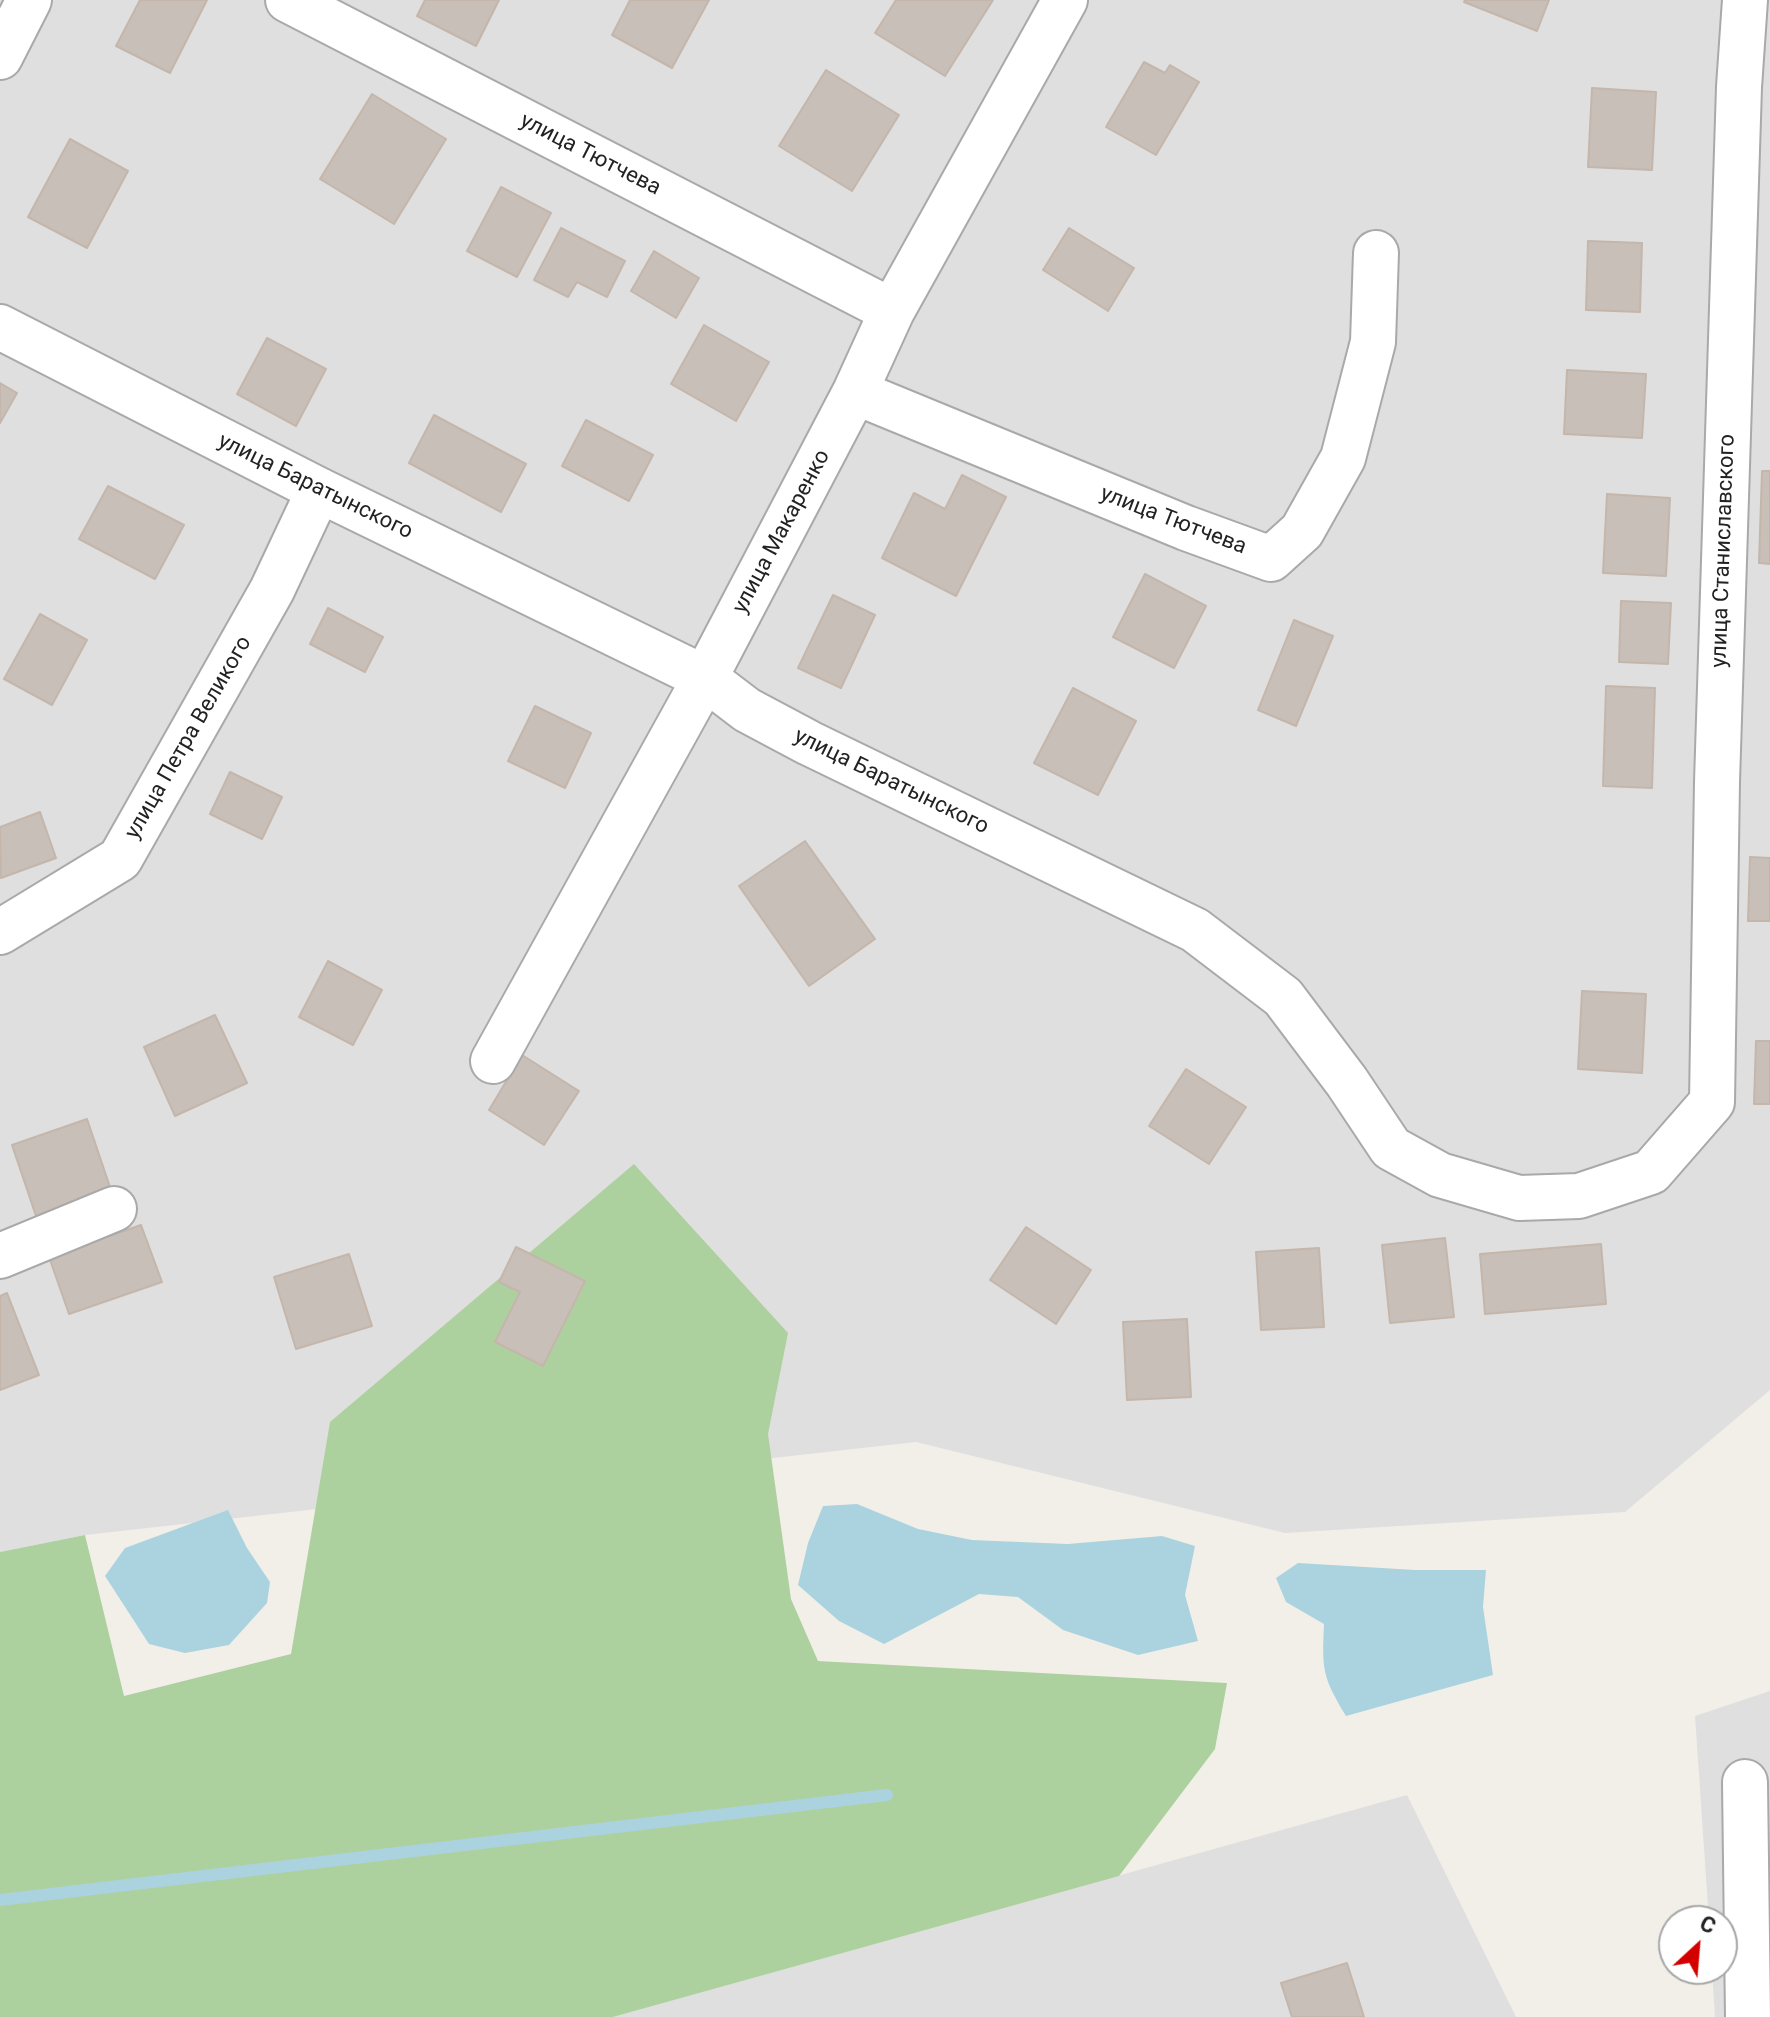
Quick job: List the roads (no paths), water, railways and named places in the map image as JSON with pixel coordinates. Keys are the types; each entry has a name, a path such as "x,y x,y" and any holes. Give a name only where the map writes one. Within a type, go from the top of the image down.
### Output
{"street":[{"path":"0,57 29,0"},
{"name":"улица Тютчева","path":"288,0 892,311"},
{"name":"улица Макаренко","path":"493,1061 705,678 855,392 892,311 1065,0"},
{"name":"улица Станиславского","path":"1712,1102 1717,782 1738,103 1753,7"},
{"name":"улица Тютчева","path":"855,392 1186,528 1271,559 1302,531 1343,458 1373,342 1376,253"},
{"name":"улица Баратынского","path":"0,327 319,490 705,678 747,710 809,743 1195,930 1283,997 1347,1082 1391,1148 1440,1175 1519,1198 1579,1196 1651,1172 1712,1102"},
{"name":"улица Петра Великого","path":"0,932 120,859 272,590 319,490"},
{"path":"0,1256 114,1209"},
{"path":"1745,1782 1748,2017"}],"water":[{"path":"857,1504 918,1529 972,1540 1068,1544 1162,1536 1195,1546 1185,1595 1198,1641 1138,1655 1063,1630 1018,1597 979,1594 884,1644 839,1621 798,1585 808,1543 823,1506"},
{"path":"228,1510 247,1548 270,1582 267,1603 229,1645 185,1653 149,1644 105,1576 125,1548"},
{"path":"1298,1563 1415,1570 1486,1570 1483,1607 1493,1675 1346,1716 1325,1672 1324,1624 1286,1602 1276,1578"}],"waterway":[{"path":"0,1900 887,1795"}]}
